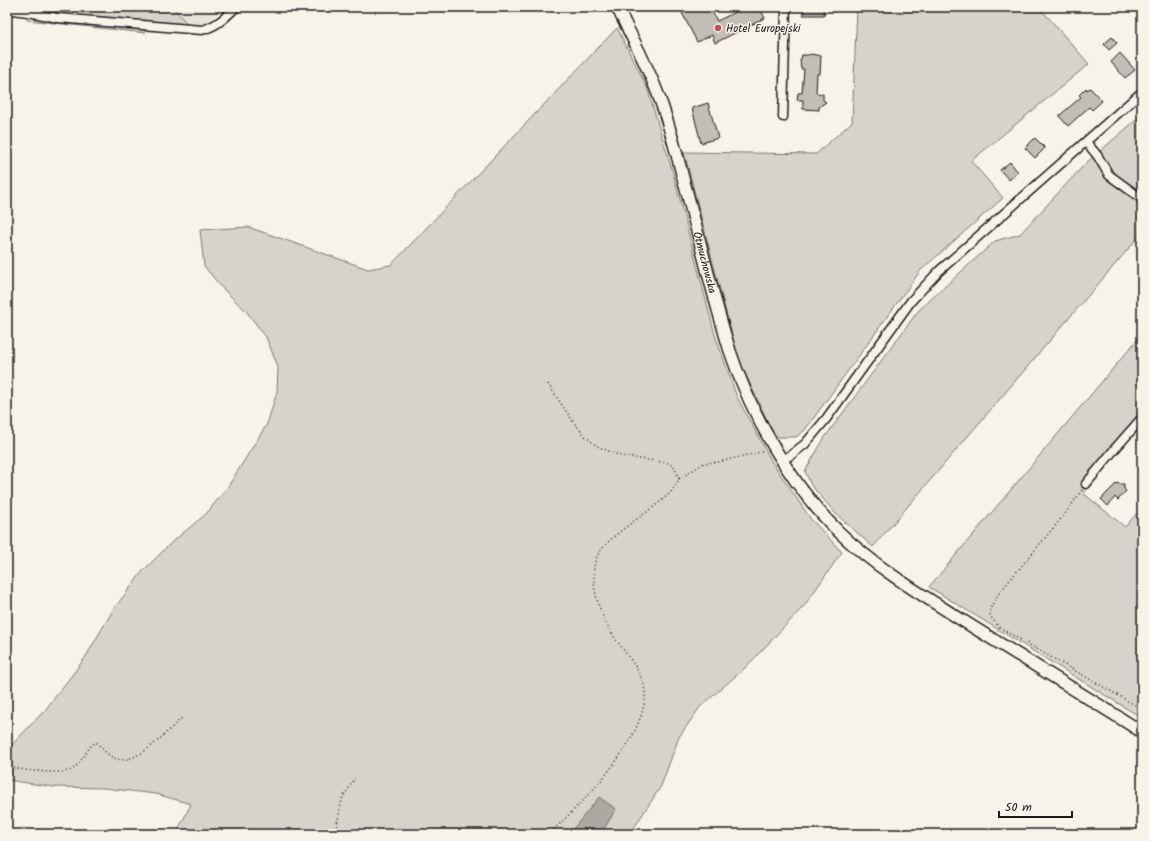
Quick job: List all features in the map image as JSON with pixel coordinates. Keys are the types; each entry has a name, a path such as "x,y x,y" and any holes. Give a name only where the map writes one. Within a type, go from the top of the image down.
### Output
{"main road":[{"name":"Otmuchowska","path":"617,7 641,55 659,96 677,155 731,352 750,401 775,448 801,489 838,532 893,575 1142,732"}],"street":[{"path":"7,10 19,10 58,18 202,30 210,28 220,22 236,7"},
{"path":"783,117 786,7"},
{"path":"782,460 791,456 805,444 821,425 911,302 939,271 1142,92"},
{"path":"1086,142 1097,155 1109,175 1142,199"},
{"path":"1086,484 1142,418"}],"path":[{"path":"548,384 572,420 586,437 597,446 621,456 669,462 675,468 679,479"},
{"path":"548,834 612,769 628,744 641,716 645,698 643,682 603,618 595,593 594,572 596,558 603,548 616,535 670,493 679,479 704,463 718,462 775,448"},
{"path":"1086,484 1065,514 998,593 990,608 990,616 1000,628 1142,709"},
{"path":"7,764 15,768 27,770 64,772 71,770 77,765 90,746 96,742 116,759 138,756 183,717"},
{"path":"336,834 342,799 355,778"}],"shaded area":[{"path":"28,7 173,7 189,26 143,23 145,33 27,20"},
{"path":"174,7 224,7 203,26 189,26"},
{"path":"857,7 1039,7 1089,64 971,161 1003,198 921,270 805,430 796,437 778,437 772,431 738,358 684,152 816,154 852,122"},
{"path":"617,28 647,87 673,173 715,335 737,397 772,462 810,518 842,552 804,606 745,668 700,707 679,737 661,786 630,834 176,834 191,804 156,794 104,788 54,787 7,780 7,750 45,710 85,658 113,610 142,572 172,542 206,514 227,488 267,424 277,392 278,367 266,337 246,311 222,288 204,266 200,230 248,227 368,269 391,265"},
{"path":"1142,115 1142,233 873,547 836,514 811,485 805,471 825,437 918,311 995,241 1020,234 1086,163"},
{"path":"1142,334 1142,422 1083,493 1125,527 1142,507 1142,718 929,587"},
{"path":"599,797 616,809 601,834 569,834"}],"building":[{"name":"Hotel Europejski","path":"679,7 710,7 717,21 746,7 759,7 765,18 715,43 712,35 697,42"},
{"path":"804,7 824,7 824,15 803,15"},
{"path":"1112,37 1117,43 1109,50 1104,44"},
{"path":"1120,53 1135,70 1125,78 1111,62"},
{"path":"811,54 821,56 820,74 817,74 816,93 823,94 823,100 826,102 819,107 819,110 803,109 803,100 797,100 798,93 802,93 804,69 801,69 800,60 802,55"},
{"path":"1086,88 1087,90 1090,88 1102,101 1092,110 1089,107 1068,126 1059,116 1081,97 1079,95"},
{"path":"708,103 718,138 701,143 692,108"},
{"path":"1035,138 1045,148 1035,158 1025,148"},
{"path":"1010,162 1018,172 1009,180 1000,170"},
{"path":"1117,483 1124,484 1124,489 1126,491 1118,500 1115,497 1108,506 1101,499"}],"place":[{"name":"Hotel Europejski","path":"718,28"}]}
